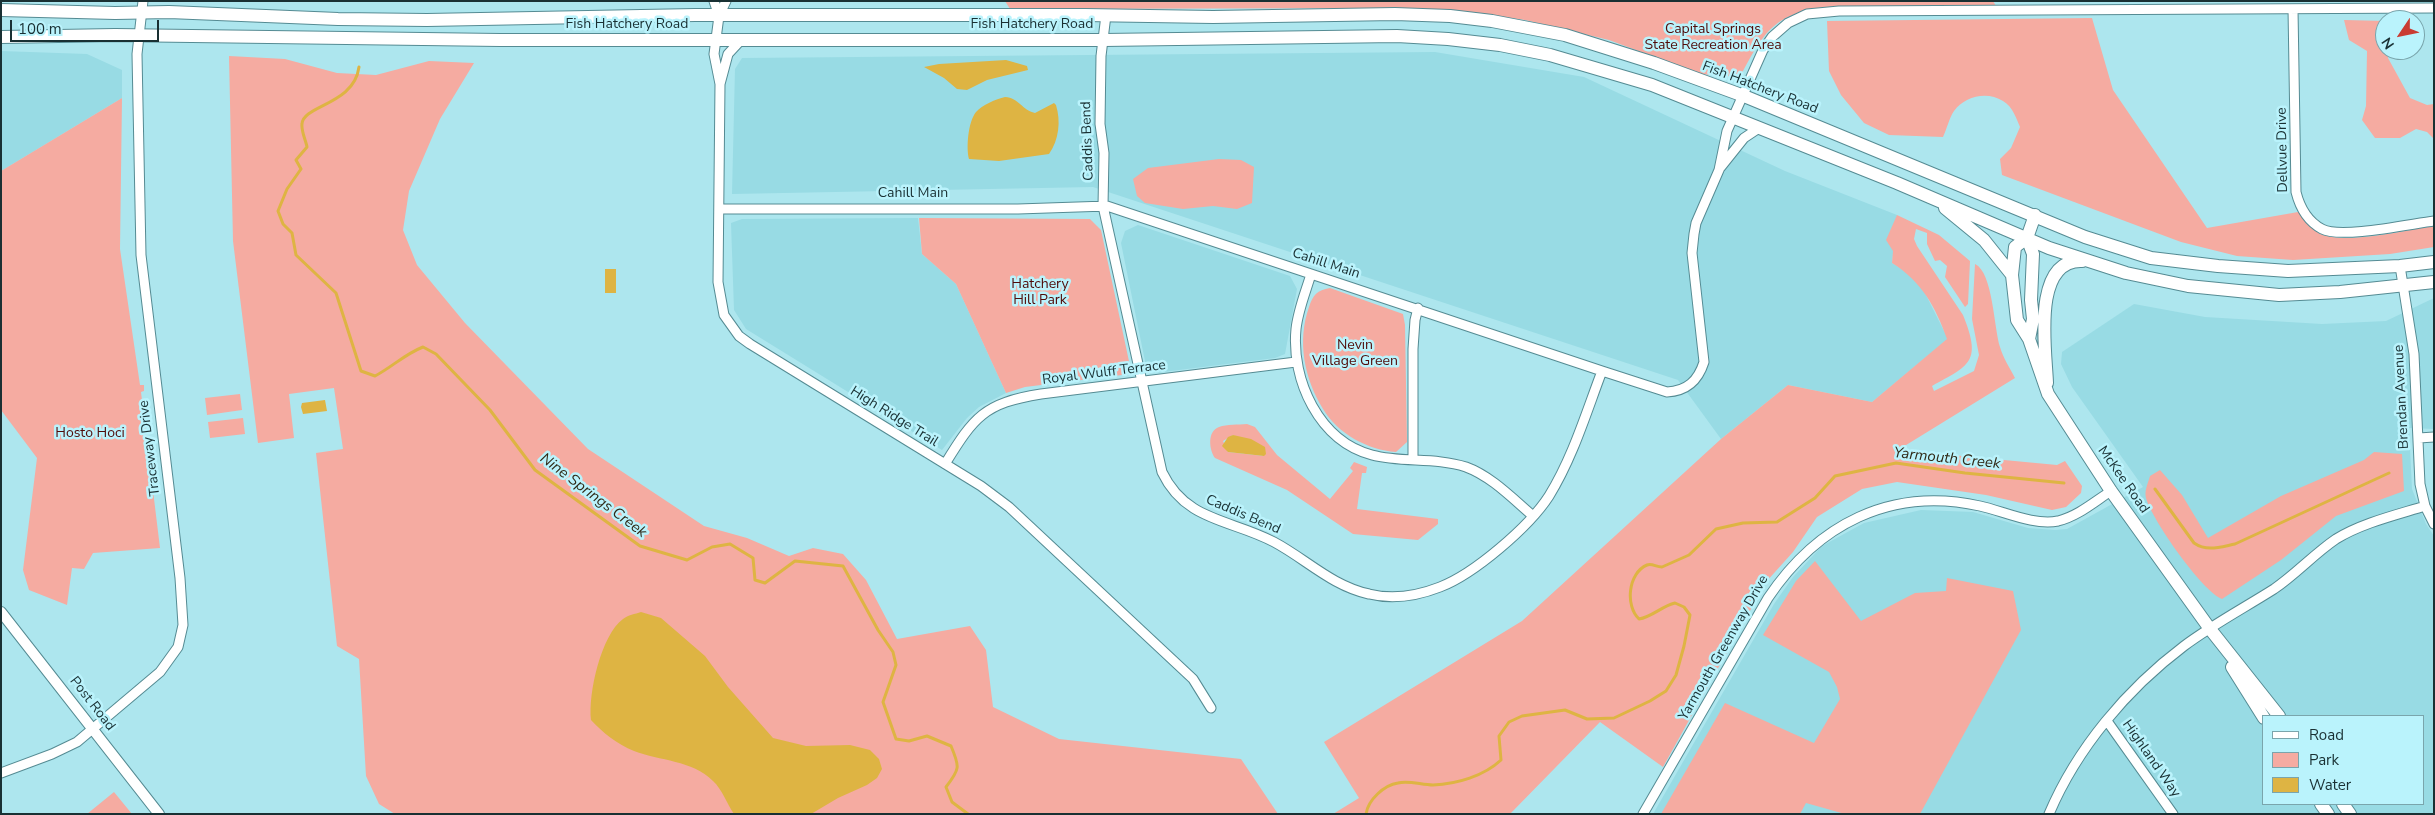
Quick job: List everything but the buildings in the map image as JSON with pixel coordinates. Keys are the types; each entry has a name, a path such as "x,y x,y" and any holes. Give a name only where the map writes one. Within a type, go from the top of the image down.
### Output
{"main road":[{"name":"Fish Hatchery Road","path":"1,10 500,40 1104,40 1397,36 1448,39 1500,45 1550,55 1652,85 2084,262 2156,280 2237,292 2279,295 2404,287 2434,282"},
{"name":"Fish Hatchery Road","path":"1,37 141,19 428,20 719,16 1106,15 1213,18 1395,14 1492,21 1597,44 1744,96 2110,247 2151,258 2218,266 2288,271 2400,266 2434,262"},
{"path":"1938,201 1951,214 1984,240 2012,275"},
{"name":"McKee Road","path":"2035,215 2026,238 2015,246 2012,275 2017,320 2029,339 2048,394 2111,491 2210,629 2278,715"},
{"path":"2026,238 2033,254 2031,300 2033,319 2029,339"},
{"path":"2048,394 2045,332 2048,291 2052,279 2062,267 2076,261 2084,262"},
{"name":"McKee Road","path":"2210,629 2262,715"}],"street":[{"path":"714,1 719,16"},
{"path":"719,16 726,1"},
{"name":"Cahill Main","path":"719,209 1104,206 1140,216 1667,392 1687,387 1701,372 1704,362 1692,253 1696,223 1719,170 1727,131 1763,50 1772,37 1788,22 1807,14 1857,11 2434,8"},
{"name":"Dellvue Drive","path":"2293,9 2296,192 2303,211 2309,220 2323,229 2332,232 2360,231 2434,220"},
{"name":"Caddis Bend","path":"1106,15 1101,56 1100,124 1104,153 1104,206 1162,472 1180,499 1208,517 1264,537 1332,580 1356,591 1396,597 1419,594 1440,587 1459,577 1495,551 1533,516 1549,494 1579,437 1602,371"},
{"name":"High Ridge Trail","path":"719,16 714,54 720,84 719,294 724,314 739,336 981,486 1009,507 1193,679 1211,708"},
{"name":"Traceway Drive","path":"1,773 77,742 160,672 178,647 183,625 180,578 141,256 137,54 141,19"},
{"name":"High Ridge Trail","path":"720,84 728,54 741,40"},
{"name":"Cahill Main","path":"1719,170 1744,138 1759,128"},
{"name":"Brendan Avenue","path":"2400,266 2414,354 2420,484 2425,506 2434,524"},
{"path":"1311,274 1296,327 1296,362 1313,407 1335,435 1370,455 1450,463 1467,468 1500,488 1533,516"},
{"path":"1413,459 1414,320 1418,308"},
{"name":"Royal Wulff Terrace","path":"945,464 968,428 986,411 1004,402 1041,394 1143,383 1296,362"},
{"path":"2419,438 2434,437"},
{"name":"Yarmouth Greenway Drive","path":"1643,814 1768,598 1784,574 1801,555 1825,535 1851,520 1874,510 1932,500 1956,501 2028,518 2056,521 2084,510 2111,491"},
{"path":"2050,814 2066,780 2089,744 2107,721 2134,690 2182,647 2291,578 2337,539 2350,532 2425,506"},
{"name":"Post Road","path":"1,612 159,814"},
{"name":"Highland Way","path":"2107,721 2173,814"}],"shaded area":[{"path":"1,51 87,54 122,70 122,98 1,171"},
{"path":"1435,52 1584,77 1785,171 1897,215 1892,263 1910,274 1922,287 1948,339 1872,402 1788,385 1721,439 1678,380 1093,187 732,194 735,69 742,58"},
{"path":"918,218 922,254 956,284 1006,393 979,407 967,418 942,450 746,329 734,310 731,223 742,219"},
{"path":"1138,225 1290,276 1297,289 1285,354 1275,358 1155,373 1146,366 1121,243 1125,231"},
{"path":"2434,298 2434,429 2409,428 2412,489 2426,524 2434,536 2434,814 1653,814 1774,604 1793,577 1822,546 1864,523 1921,510 1973,512 2028,528 2067,529 2143,487 2072,387 2061,364 2062,352 2134,304 2205,317 2322,324 2386,321"}],"green space":[{"name":"Capital Springs State Recreation Area","path":"1005,1 1993,1 1996,6 1830,7 1796,14 1784,19 1765,36 1740,77 1700,74 1609,40 1525,20 1459,11 1398,8 1010,9"},
{"path":"2092,18 2113,90 2207,228 2298,212 2315,231 2323,235 2335,237 2363,237 2434,226 2434,247 2390,254 2293,260 2237,256 2181,242 2002,175 2000,159 2011,148 2020,127 2009,106 1997,98 1983,96 1964,102 1952,114 1943,137 1889,135 1864,123 1841,95 1829,71 1827,21"},
{"path":"2344,20 2375,21 2375,60 2389,60 2410,98 2427,105 2434,104 2434,139 2427,132 2416,129 2400,138 2375,138 2362,120 2366,106 2367,51 2349,40"},
{"path":"229,56 285,59 337,73 376,75 429,61 474,63 440,119 409,191 403,230 417,265 465,323 588,449 704,526 747,538 789,556 813,548 843,554 866,580 897,639 970,626 986,650 993,707 1059,739 1241,759 1278,814 395,814 379,804 366,776 359,659 337,646 316,453 343,449 334,388 289,394 294,438 258,443 233,241"},
{"name":"Hosto Hoci","path":"122,98 120,249 140,385 144,385 144,391 141,392 160,548 93,553 84,569 72,568 67,605 29,590 23,570 37,458 1,410 1,171"},
{"path":"1219,159 1241,160 1254,167 1252,203 1237,209 1213,206 1183,209 1145,203 1137,196 1133,179 1148,168"},
{"path":"1897,215 1939,235 1970,261 1968,304 1965,307 1945,277 1947,266 1940,260 1935,261 1927,244 1927,233 1916,229 1914,239 1917,246 1963,315 1972,343 1972,353 1964,367 1932,386 1934,391 1974,371 1979,355 1972,319 1975,264 1981,269 1986,278 2000,347 2015,378 1898,450 2057,465 2065,461 2082,486 2081,493 2066,507 2052,510 1986,495 1897,482 1862,489 1817,517 1793,552 1766,582 1663,767 1600,722 1510,814 1333,814 1359,798 1324,742 1522,621 1721,439 1788,385 1872,402 1947,339 1938,316 1926,296 1912,278 1892,263 1893,251 1886,240"},
{"name":"Hatchery Hill Park","path":"919,218 1090,219 1101,230 1130,366 1122,375 1025,387 1006,393 956,284 922,254"},
{"name":"Nevin Village Green","path":"1330,288 1403,314 1405,325 1407,442 1396,452 1375,448 1345,433 1329,418 1311,385 1304,359 1303,333 1305,320 1314,296 1322,290"},
{"path":"240,394 242,410 207,415 205,398"},
{"path":"243,418 245,434 210,438 208,422"},
{"path":"1247,424 1255,427 1277,455 1330,499 1353,471 1350,468 1354,462 1367,467 1366,473 1362,473 1357,509 1438,519 1438,524 1418,540 1353,534 1287,490 1215,458 1211,450 1212,432 1225,425","holes":["1233,435 1264,456 1228,452 1223,441"]},
{"path":"2374,452 2402,454 2404,491 2336,516 2281,560 2222,599 2203,583 2179,554 2167,538 2146,498 2150,476 2160,470 2182,495 2208,538 2281,496 2364,460"},
{"path":"1815,561 1861,621 1915,593 1946,591 1947,578 2013,591 2021,630 1920,814 1845,814 1806,803 1800,814 1661,814 1725,703 1814,743 1840,699 1837,687 1829,672 1763,635 1796,581"},
{"path":"114,792 132,814 87,814"}],"water":[{"path":"1006,60 1027,66 1028,70 987,80 967,90 957,89 944,78 924,67 939,64"},
{"path":"1005,97 1014,100 1035,113 1054,103 1056,105 1058,130 1055,143 1049,154 999,161 969,159 968,135 973,116 985,105"},
{"path":"605,269 616,269 616,293 605,293"},
{"path":"325,400 327,411 303,414 302,403"},
{"path":"1233,435 1251,439 1265,447 1266,454 1264,456 1228,452 1222,446 1228,437"},
{"path":"641,612 661,618 705,656 728,687 773,738 806,746 850,745 870,750 879,759 882,769 877,778 811,814 734,814 719,788 705,774 686,765 634,751 611,738 591,720 594,681 602,651 615,627 625,618"}],"waterway":[{"name":"Nine Springs Creek","path":"359,67 355,80 348,89 339,97 311,112 305,118 302,127 307,147 296,160 301,169 287,189 278,211 283,224 292,233 296,255 336,293 361,371 375,376 410,353 423,347 436,354 490,410 535,470 640,546 687,560 712,547 730,544 753,558 755,580 765,583 795,561 843,566 878,630 893,652 896,665 883,702 896,739 909,741 927,736 951,746 957,768 946,787 952,802 968,814"},
{"name":"Yarmouth Creek","path":"1366,814 1373,799 1382,790 1393,784 1402,782 1429,785 1442,784 1461,781 1487,771 1501,760 1499,736 1509,722 1522,716 1565,710 1587,719 1614,718 1650,701 1666,691 1676,675 1690,615 1684,607 1675,603 1639,619 1630,598 1632,582 1641,569 1647,565 1651,564 1662,567 1689,555 1716,529 1743,523 1777,522 1815,498 1835,476 1896,463 1965,473 2064,483"},
{"path":"2155,489 2194,543 2199,546 2214,548 2235,544 2389,473"}]}
